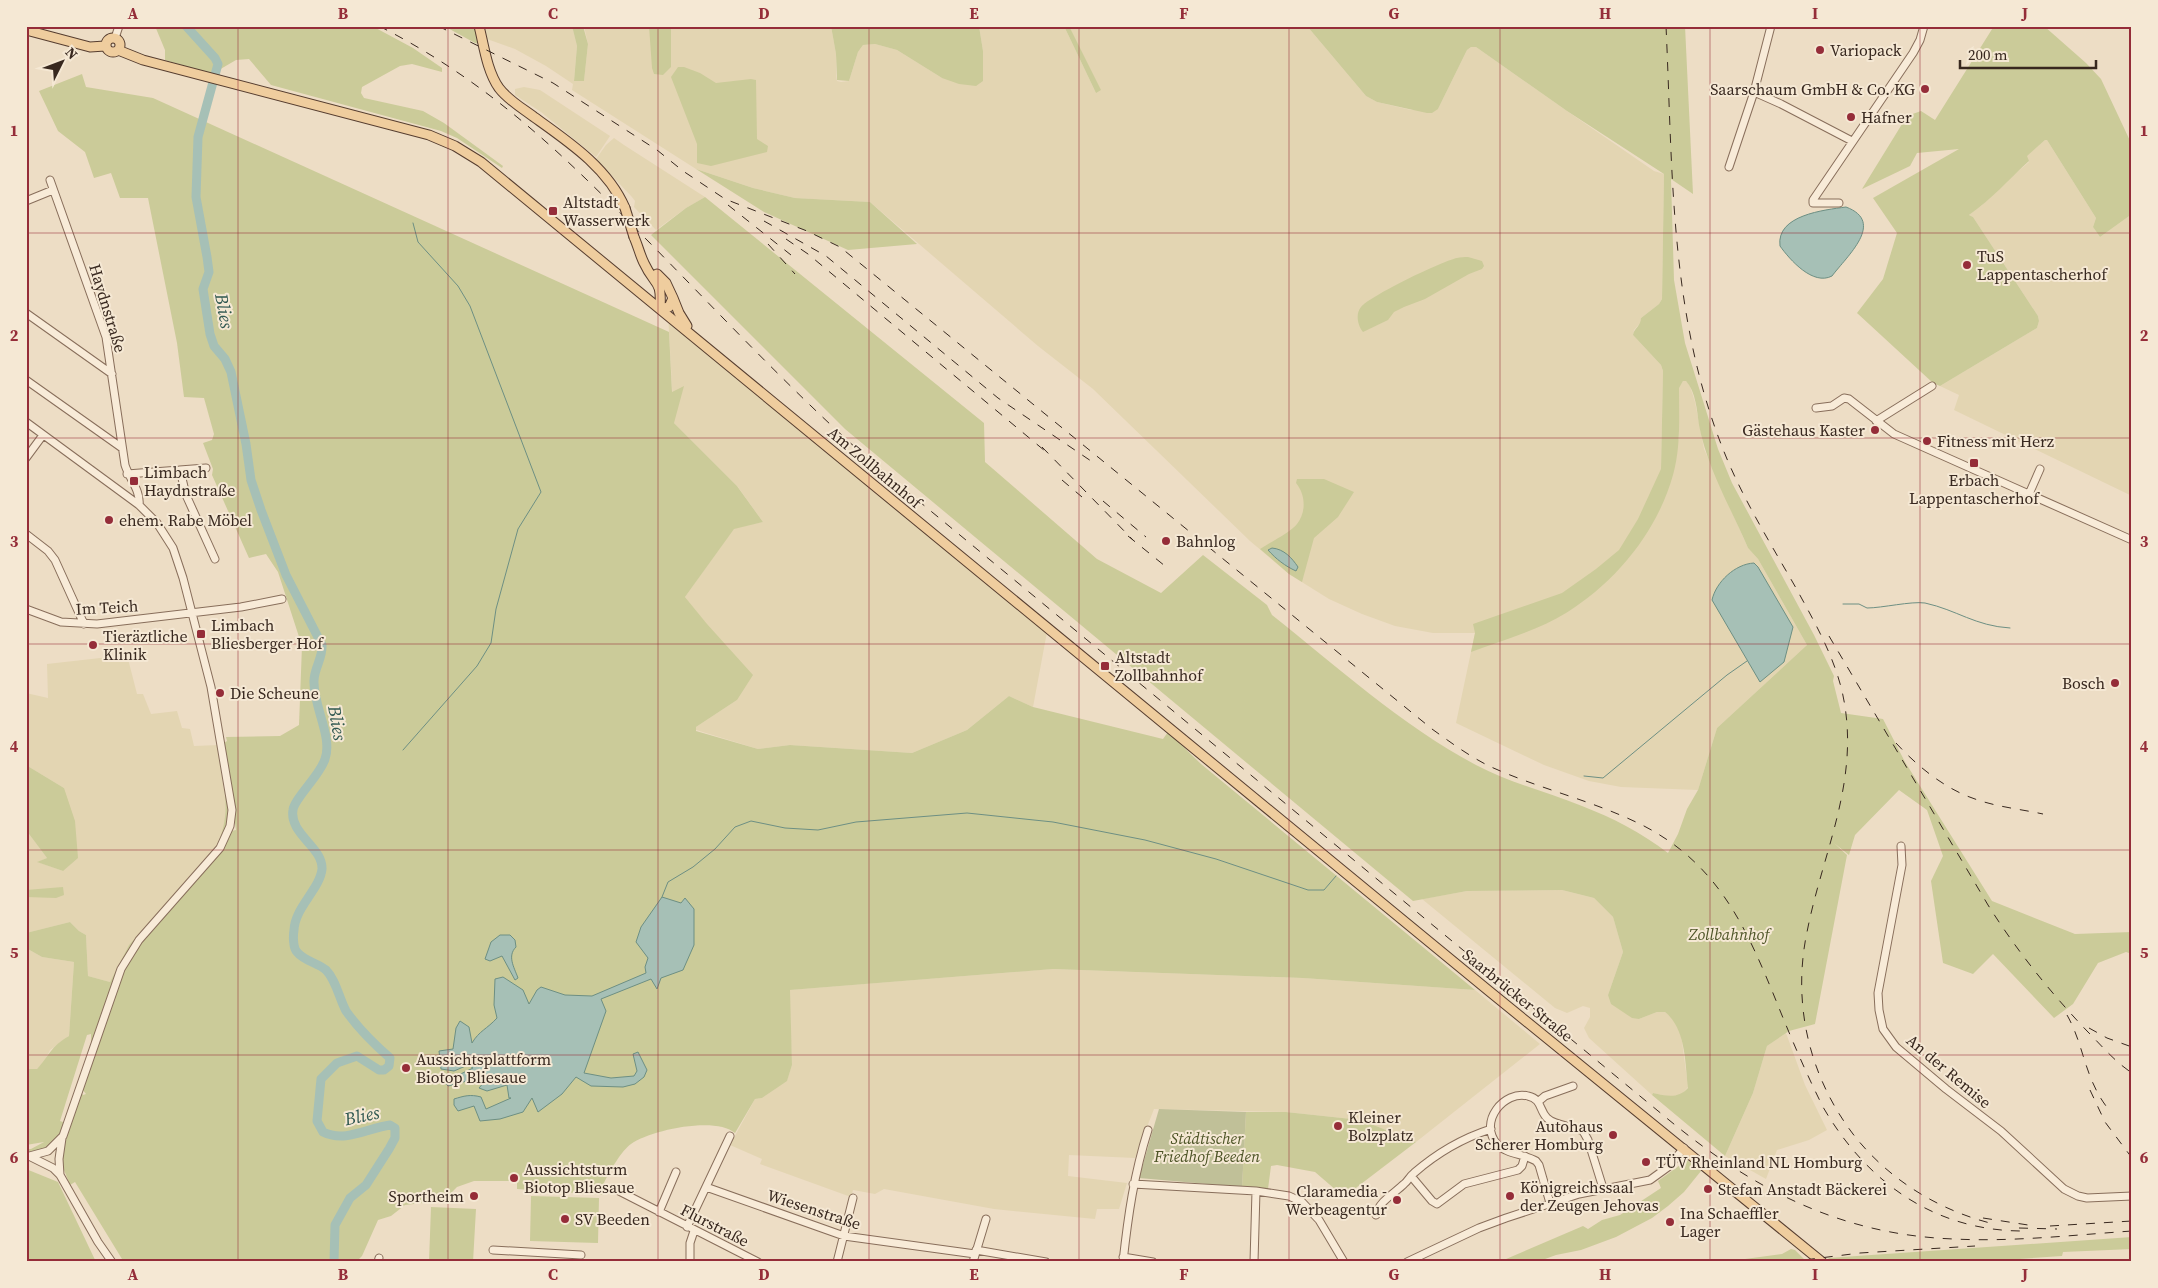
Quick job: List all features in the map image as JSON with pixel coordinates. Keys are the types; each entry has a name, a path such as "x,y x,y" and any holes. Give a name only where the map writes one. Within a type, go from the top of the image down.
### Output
{"main road":[{"path":"479,26 490,70 499,88 511,100 559,135 597,167 613,186 625,208 648,271 659,284 662,296 660,309 668,307 673,298"},
{"path":"26,30 90,46 105,46"},
{"path":"115,38 120,44 118,50 110,52 105,46 108,39 115,38"},
{"name":"Am Zollbahnhof","path":"118,50 134,58 405,127 443,140 481,162 1196,749"},
{"path":"642,257 666,283 682,319 694,337"},
{"path":"644,296 655,293 659,284"},
{"name":"Saarbrücker Straße","path":"1196,749 1488,991 1684,1148 1822,1262"}],"street":[{"path":"115,38 119,26"},
{"path":"1729,167 1754,92 1771,26"},
{"path":"1839,202 1813,203 1852,141 1913,53 1920,40 1924,26"},
{"path":"1754,92 1852,141"},
{"name":"Haydnstraße","path":"50,180 104,330 127,474 138,494 139,505"},
{"path":"26,201 53,190"},
{"path":"26,313 112,374"},
{"path":"26,380 122,448"},
{"path":"1876,421 1932,386"},
{"path":"1816,408 1832,406 1846,397 1894,434 2132,540"},
{"path":"26,422 139,505 156,523 173,548 209,680 232,810 228,834 220,848 143,934 126,958 115,981 63,1136 59,1159 60,1175"},
{"path":"26,458 43,435"},
{"path":"127,474 206,468"},
{"path":"2029,494 2040,469"},
{"path":"180,470 186,495 215,559"},
{"path":"26,534 48,551 55,560 84,624"},
{"name":"Im Teich","path":"26,609 61,622 84,624 241,608 282,599"},
{"name":"An der Remise","path":"1901,846 1902,865 1878,993 1878,1010 1883,1029 1896,1047 1946,1089 2001,1131 2064,1188 2078,1196 2087,1198 2132,1196"},
{"path":"1539,1101 1545,1096 1573,1086"},
{"path":"1550,1203 1539,1165 1536,1161 1501,1147 1494,1140 1491,1129 1494,1110 1504,1102 1524,1095 1539,1101 1544,1114 1549,1120 1576,1128 1585,1134 1603,1188"},
{"path":"1376,1215 1383,1202 1407,1182 1411,1176 1463,1139 1491,1129"},
{"path":"1148,1130 1133,1184 1123,1259 1153,1262"},
{"path":"29,1157 48,1151 63,1136"},
{"path":"690,1262 691,1229 706,1187 730,1136"},
{"path":"1407,1262 1479,1228 1550,1203 1603,1188 1644,1182 1656,1177 1668,1167 1684,1148"},
{"path":"1411,1176 1432,1201 1437,1204 1464,1184 1518,1170 1522,1166 1525,1156"},
{"path":"29,1157 53,1168 60,1175 105,1254 112,1262"},
{"name":"Flurstraße","path":"659,1212 676,1172"},
{"path":"1133,1184 1279,1193 1302,1202 1319,1220 1344,1262"},
{"name":"Wiesenstraße","path":"706,1187 844,1236 975,1255 1046,1262"},
{"name":"Flurstraße","path":"613,1188 758,1262"},
{"path":"1254,1262 1256,1191"},
{"path":"837,1262 853,1198"},
{"path":"975,1255 986,1219"},
{"path":"493,1250 581,1255"},
{"path":"523,1262 524,1252"}],"shaded area":[{"path":"483,26 572,26 577,46 574,80 584,81 588,44 584,26 831,26 836,54 836,76 837,81 841,82 849,81 858,52 863,45 875,44 897,50 942,78 983,51 979,26 1064,26 1096,93 1069,26 1307,26 1366,96 1377,102 1411,110 1438,109 1467,50 1471,47 1476,47 1654,171 1664,174 1662,299 1659,304 1641,318 1641,322 1634,330 1633,335 1661,365 1663,371 1661,469 1679,439 1679,387 1683,381 1686,381 1690,386 1695,402 1704,449 1748,548 1758,559 1807,645 1717,728 1698,790 1621,787 1589,781 1544,765 1456,723 1475,633 1433,633 1395,626 1329,599 1289,574 1250,541 1093,389 1038,346 870,202 795,198 753,188 696,169 572,90 573,84 546,66 515,49 487,39"},
{"path":"524,87 540,90 610,136 596,157 541,112 515,95 515,89"},
{"path":"614,138 705,197 656,230 634,207 635,201 632,197 596,159 606,145"},
{"path":"2047,140 2096,218 2093,227 2100,237 2132,214 2132,496 1954,410 1959,395 1940,386 2037,328 2038,316 1973,217 1969,215 2029,162 2026,156"},
{"path":"1846,207 1857,213 1863,221 1860,240 1832,276 1817,278 1810,275 1796,264 1780,246 1781,236 1786,227 1803,216 1814,212"},
{"path":"668,313 1047,632 1033,707 1009,696 967,730 912,753 790,745 758,749 693,729 737,700 708,626 685,597 734,528 763,522 738,487 674,423"},
{"path":"1272,548 1284,552 1290,557 1298,567 1296,571 1284,565 1268,550"},
{"path":"1754,563 1793,627 1784,662 1760,682 1712,600 1714,593 1727,575 1733,570"},
{"path":"127,655 137,694 143,694 151,714 177,711 182,728 190,729 194,746 219,745 226,804 225,826 214,850 129,945 110,982 88,976 86,935 70,922 26,933 26,830 47,858 38,862 63,871 64,788 26,765 26,693 48,698 47,664"},
{"path":"1562,890 1594,898 1613,917 1623,952 1608,995 1639,1019 1657,1012 1665,1012 1673,1018 1681,1034 1688,1087 1682,1094 1671,1097 1653,1093 1652,1095 1589,1038 1584,1028 1590,1017 1590,1008 1583,1006 1567,1013 1555,1008 1422,899 1467,891"},
{"path":"662,897 681,903 685,898 694,909 694,945 683,970 661,978 657,989 651,979 601,999 606,1011 584,1073 611,1078 634,1076 637,1071 633,1054 638,1052 647,1070 644,1077 635,1084 623,1087 591,1086 576,1077 562,1094 538,1112 532,1098 523,1112 500,1119 480,1121 474,1106 458,1111 454,1105 454,1099 461,1097 481,1097 486,1109 511,1098 509,1098 507,1085 487,1091 479,1088 485,1081 482,1077 448,1086 444,1082 473,1068 468,1065 454,1071 441,1069 439,1051 453,1049 456,1028 460,1021 469,1027 472,1043 497,1018 494,1005 495,979 503,977 523,990 529,1004 537,990 541,987 565,995 592,996 646,973 645,967 648,958 636,942 641,927"},
{"path":"500,935 510,935 515,940 516,947 513,950 512,958 518,978 515,980 502,956 490,961 485,959 491,942"},
{"path":"26,948 42,957 74,962 69,1036 50,1050 44,1062 37,1069 26,1069"},
{"path":"1052,969 1303,978 1475,990 1540,1044 1416,1142 1361,1120 1286,1112 1154,1109 1135,1158 1069,1155 1068,1176 1127,1183 1119,1209 1097,1209 1095,1219 994,1209 884,1189 875,1194 853,1190 851,1197 760,1164 762,1159 730,1145 755,1099 762,1098 787,1080 792,1065 789,990"},
{"path":"1786,1033 1805,1085 1827,1130 1809,1140 1777,1150 1766,1179 1725,1156 1753,1093 1767,1046"}],"green space":[{"path":"155,26 372,26 413,48 442,68 442,72 412,64 400,66 362,87 361,93 364,98 423,111 444,123 503,166 502,168 457,138 441,131 271,85 249,59 236,60 212,74 165,60 165,50"},
{"path":"444,26 476,26 481,44 475,43"},
{"path":"572,26 583,26 588,44 584,81 574,81 577,46"},
{"path":"649,26 671,26 671,67 663,75 654,74 652,68"},
{"path":"831,26 979,26 983,51 983,81 976,86 959,84 942,78 897,50 875,44 863,45 858,52 849,81 837,80 836,54"},
{"path":"1064,26 1069,26 1101,90 1096,93"},
{"name":"Zollbahnhof","path":"1307,26 1685,26 1693,194 1671,179 1674,280 1685,343 1718,449 1732,483 1834,676 1833,681 1841,713 1883,719 1905,762 1992,901 2075,934 2132,932 2132,954 2126,952 2098,963 2073,1004 2054,1018 1993,954 1973,974 1943,963 1931,881 1943,856 1927,810 1899,790 1855,835 1849,855 1834,843 1847,855 1815,1024 1789,1031 1767,1046 1753,1093 1725,1156 1652,1095 1653,1093 1668,1096 1676,1095 1688,1088 1681,1037 1672,1019 1665,1012 1657,1012 1639,1019 1632,1018 1611,1004 1608,995 1623,952 1613,917 1594,898 1562,890 1467,891 1413,901 845,429 651,235 686,208 705,197 984,423 985,462 1097,559 1161,593 1203,555 1267,605 1272,615 1346,675 1423,733 1449,750 1502,777 1569,801 1627,826 1668,853 1678,834 1687,809 1698,790 1717,728 1807,645 1758,559 1748,548 1720,488 1703,441 1694,396 1686,381 1683,381 1679,388 1678,443 1673,475 1657,516 1632,554 1602,586 1566,613 1532,630 1471,652 1475,633 1473,624 1562,593 1619,550 1638,519 1661,469 1663,371 1661,365 1633,335 1641,318 1659,304 1662,299 1664,174 1567,111 1476,47 1471,47 1467,50 1438,109 1432,113 1427,113 1377,102 1366,96"},
{"path":"1994,26 2044,26 2086,63 2101,79 2132,145 2132,214 2100,237 2093,227 2096,218 2047,140 2027,156 2029,161 1969,215 1973,217 2038,316 2037,328 1940,386 1933,383 1857,313 1883,279 1897,233 1873,198 1959,149 1917,153 1910,166 1862,189 1907,116 1921,111 1935,120"},
{"path":"678,67 684,67 700,73 716,83 756,80 757,139 768,146 767,152 711,166 697,163 697,144 671,77"},
{"path":"82,74 86,87 153,98 669,332 672,392 684,386 674,423 737,486 763,522 734,529 685,597 753,675 737,700 696,727 696,731 758,749 790,745 912,753 967,730 1009,696 1033,707 1163,739 1168,732 1201,764 1475,990 1303,978 1053,969 790,990 792,1065 787,1081 762,1098 755,1099 735,1133 726,1128 699,1125 667,1130 631,1144 620,1156 606,1178 604,1183 607,1184 605,1195 517,1189 517,1181 474,1181 457,1187 446,1198 405,1205 391,1216 378,1220 362,1256 356,1262 126,1262 122,1259 75,1182 70,1185 62,1165 63,1150 81,1092 83,1095 86,1094 82,1089 113,994 134,949 223,848 231,831 236,830 224,743 227,741 226,737 280,736 299,725 302,646 278,572 266,554 249,558 212,475 213,469 203,443 212,440 214,434 204,398 184,397 177,343 148,198 120,198 111,173 94,178 85,152 58,131 39,91"},
{"path":"696,169 753,188 795,198 870,202 917,244 848,250 764,212"},
{"path":"1468,257 1482,261 1484,266 1482,269 1469,274 1425,299 1394,312 1388,320 1363,332 1358,320 1358,313 1367,302 1391,287 1437,265 1458,258"},
{"path":"1297,479 1324,479 1354,492 1338,517 1314,538 1302,582 1289,574 1260,549 1290,530 1300,519 1304,503 1296,483"},
{"path":"219,745 228,793 228,817 222,841 116,973 91,1049 91,1034 87,1035 60,1121 66,1123 55,1140 45,1148 33,1153 26,1153 26,1149 31,1149 44,1142 26,1145 26,1069 37,1069 54,1048 69,1036 74,962 42,957 26,948 26,933 70,922 86,935 88,976 110,982 129,945 214,850 220,837 224,825 225,800"},
{"path":"26,765 64,788 75,821 78,858 63,871 37,862 47,858 26,830"},
{"path":"63,887 64,895 56,898 26,897 26,890"},
{"name":"Städtischer Friedhof Beeden","path":"1159,1109 1246,1112 1242,1187 1139,1178"},
{"path":"1246,1112 1286,1112 1361,1120 1416,1142 1344,1197 1315,1172 1277,1165 1271,1166 1268,1189 1242,1187"},
{"path":"1687,1160 1701,1171 1684,1192 1652,1218 1616,1237 1581,1250 1556,1255 1537,1262 1499,1262 1583,1226 1588,1229 1602,1220 1620,1215 1661,1188 1658,1181"},
{"path":"26,1169 58,1182 96,1262 26,1262"},
{"name":"SV Beeden","path":"531,1196 599,1198 598,1243 530,1241"},
{"path":"431,1207 476,1209 473,1262 429,1262"},
{"path":"2132,1237 2132,1249 2063,1252 2062,1256 1975,1262 1832,1262 1828,1258"},
{"path":"1791,1249 1795,1250 1806,1261 1813,1262 1723,1262 1782,1254"}],"waterway":[{"name":"Blies","path":"186,26 215,58 218,64 198,137 196,197 209,272 203,289 210,334 214,346 225,359 231,372 246,444 251,480 261,510 286,575 322,645 314,681 316,701 325,731 327,750 323,765 294,805 293,810 293,819 296,826 317,854 321,861 322,869 317,884 295,922 294,945 300,955 326,970 335,984 346,1011 366,1036 390,1058 389,1066 384,1070 379,1070 357,1056 337,1063 321,1079 317,1121 323,1132 340,1136 390,1125 395,1128 395,1138 389,1149 366,1185 350,1198 335,1225 334,1262"},
{"path":"403,750 477,666 491,643 496,609 518,529 541,492 470,306 458,286 418,242 413,223"},
{"path":"1843,604 1859,604 1867,608 1925,603 1986,624 2010,628"},
{"path":"1584,776 1603,778 1727,675 1747,661"},
{"path":"662,897 668,882 693,867 715,849 735,827 751,821 785,828 818,830 856,822 967,813 1053,822 1145,840 1216,859 1308,890 1324,890 1336,876"}],"railway":[{"path":"379,26 418,47 454,70 521,120 583,176 786,382 875,465 1669,1120 1734,1168 1801,1204 1837,1218 1874,1229 1913,1236 1998,1240 2132,1231"},
{"path":"438,26 553,83 657,150 683,171 725,199 807,231 840,247 1432,729 1460,749 1489,766 1527,782 1625,817 1670,842 1692,860 1711,880 1742,925 1823,1107 1861,1159 1883,1180 1907,1198 1934,1212 1962,1223 1993,1229 2026,1231"},
{"path":"1666,26 1670,137 1677,246 1694,354 1708,407 1734,476 1810,613 1828,651 1842,691 1847,723 1847,754 1844,784 1814,902 1803,959 1803,1012 1808,1038 1825,1088 1838,1112 1866,1150 1897,1178 1914,1190 1951,1209 1990,1223"},
{"path":"728,205 791,255"},
{"path":"764,221 826,256 998,398 1094,463"},
{"path":"786,239 808,254 1045,451"},
{"path":"768,244 795,274"},
{"path":"1042,447 1133,540"},
{"path":"1062,480 1082,497"},
{"path":"1103,501 1146,537"},
{"path":"1128,536 1165,566"},
{"path":"1829,636 2010,939 2034,971 2073,1016 2114,1058 2132,1073"},
{"path":"1896,743 1932,776 1964,795 1992,804 2043,814"},
{"path":"2067,1015 2073,1026 2088,1072 2106,1106"},
{"path":"2089,1028 2107,1038 2132,1047"},
{"path":"2090,1090 2105,1122 2132,1158"},
{"path":"1983,1218 2028,1225"},
{"path":"2050,1226 2132,1221"},
{"path":"2019,1228 2057,1229"},
{"path":"1788,1262 1860,1253 1975,1246"}],"place":[{"name":"Variopack","path":"1820,50"},
{"name":"Saarschaum GmbH & Co. KG","path":"1925,89"},
{"name":"Hafner","path":"1851,117"},
{"name":"Altstadt Wasserwerk","path":"553,211"},
{"name":"TuS Lappentascherhof","path":"1967,265"},
{"name":"Gästehaus Kaster","path":"1875,430"},
{"name":"Fitness mit Herz","path":"1927,441"},
{"name":"Erbach Lappentascherhof","path":"1974,463"},
{"name":"Limbach Haydnstraße","path":"134,481"},
{"name":"ehem. Rabe Möbel","path":"109,520"},
{"name":"Bahnlog","path":"1166,541"},
{"name":"Limbach Bliesberger Hof","path":"201,634"},
{"name":"Tieräztliche Klinik","path":"93,645"},
{"name":"Altstadt Zollbahnhof","path":"1105,666"},
{"name":"Bosch","path":"2115,683"},
{"name":"Die Scheune","path":"220,693"},
{"name":"Aussichtsplattform Biotop Bliesaue","path":"406,1068"},
{"name":"Kleiner Bolzplatz","path":"1338,1126"},
{"name":"Autohaus Scherer Homburg","path":"1613,1135"},
{"name":"TÜV Rheinland NL Homburg","path":"1646,1162"},
{"name":"Aussichtsturm Biotop Bliesaue","path":"514,1178"},
{"name":"Stefan Anstadt Bäckerei","path":"1708,1189"},
{"name":"Sportheim","path":"474,1196"},
{"name":"Königreichssaal der Zeugen Jehovas","path":"1510,1196"},
{"name":"Claramedia - Werbeagentur","path":"1397,1200"},
{"name":"SV Beeden","path":"565,1219"},
{"name":"Ina Schaeffler Lager","path":"1670,1222"}]}
